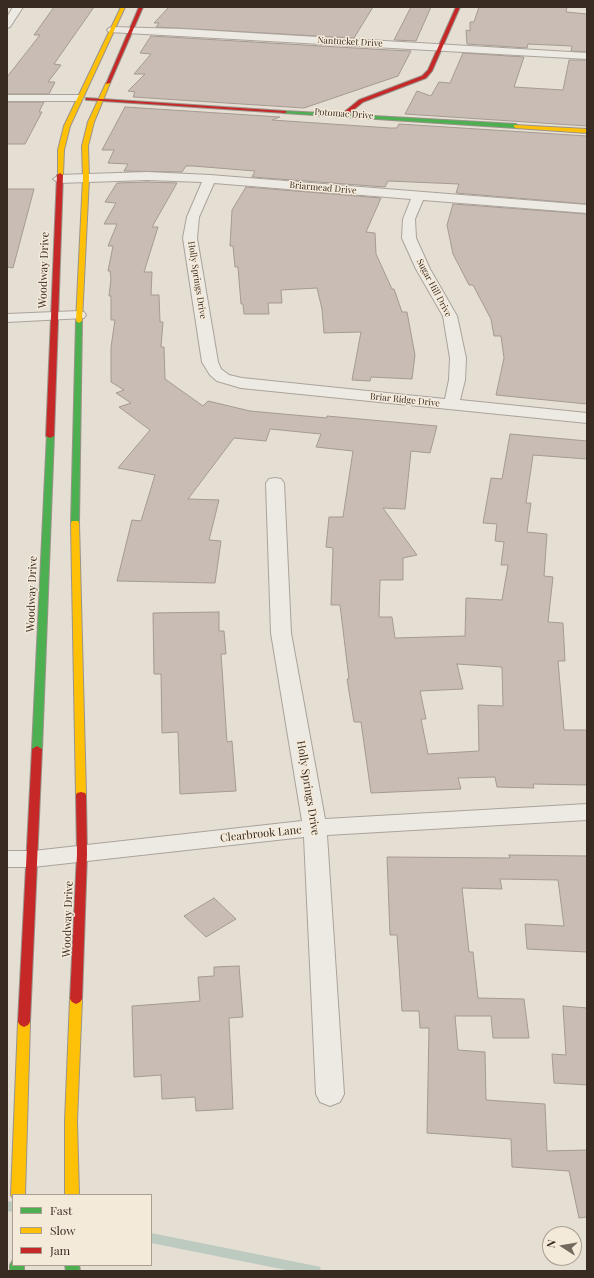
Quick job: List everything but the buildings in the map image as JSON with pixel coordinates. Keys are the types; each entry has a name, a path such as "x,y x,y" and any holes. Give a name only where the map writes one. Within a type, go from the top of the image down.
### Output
{"main road":[{"name":"Woodway Drive","path":"18,1194 20,1118 50,519 61,150 78,101 123,7"},
{"name":"Woodway Drive","path":"72,1194 71,1121 82,854 71,518 86,178 84,146 91,122 141,7"},
{"path":"345,114 361,101 404,86 424,77 430,71 442,47 458,7"},
{"name":"Potomac Drive","path":"78,101 171,103 587,130"}],"street":[{"path":"7,25 18,7"},
{"name":"Nantucket Drive","path":"112,30 587,56"},
{"name":"Potomac Drive","path":"7,98 78,101"},
{"name":"Potomac Drive","path":"7,104 78,101"},
{"name":"Briarmead Drive","path":"59,179 147,176 210,179 587,209"},
{"name":"Holly Springs Drive","path":"210,179 193,217 190,238 210,362 215,372 223,378"},
{"name":"Sugar Hill Drive","path":"418,196 409,219 409,238 423,269 450,316 458,358 457,380 451,405"},
{"path":"7,318 79,315"},
{"name":"Briar Ridge Drive","path":"223,378 241,383 587,418"},
{"name":"Holly Springs Drive","path":"275,483 281,632 316,828 330,1094"},
{"name":"Clearbrook Lane","path":"7,859 33,859 316,828 587,812"}],"waterway":[{"path":"7,1206 12,1207"},
{"path":"152,1238 316,1271"}],"traffic: fast":[{"path":"285,112 516,126"},
{"path":"75,523 79,321"},
{"path":"37,749 50,436"},
{"path":"17,1266 17,1271"},
{"path":"72,1266 73,1271"}],"traffic: slow":[{"path":"60,175 61,150 67,126 123,7"},
{"path":"79,321 86,178 85,146 91,122 108,83"},
{"path":"516,126 587,131"},
{"path":"75,523 81,795"},
{"path":"72,1194 71,1121 76,999"},
{"path":"18,1194 24,1022"}],"traffic: jam":[{"path":"108,83 141,7"},
{"path":"345,114 361,101 424,77 430,71 458,7"},
{"path":"88,99 285,112"},
{"path":"50,436 60,175"},
{"path":"24,1022 37,749"},
{"path":"76,999 82,854 81,795"}]}
